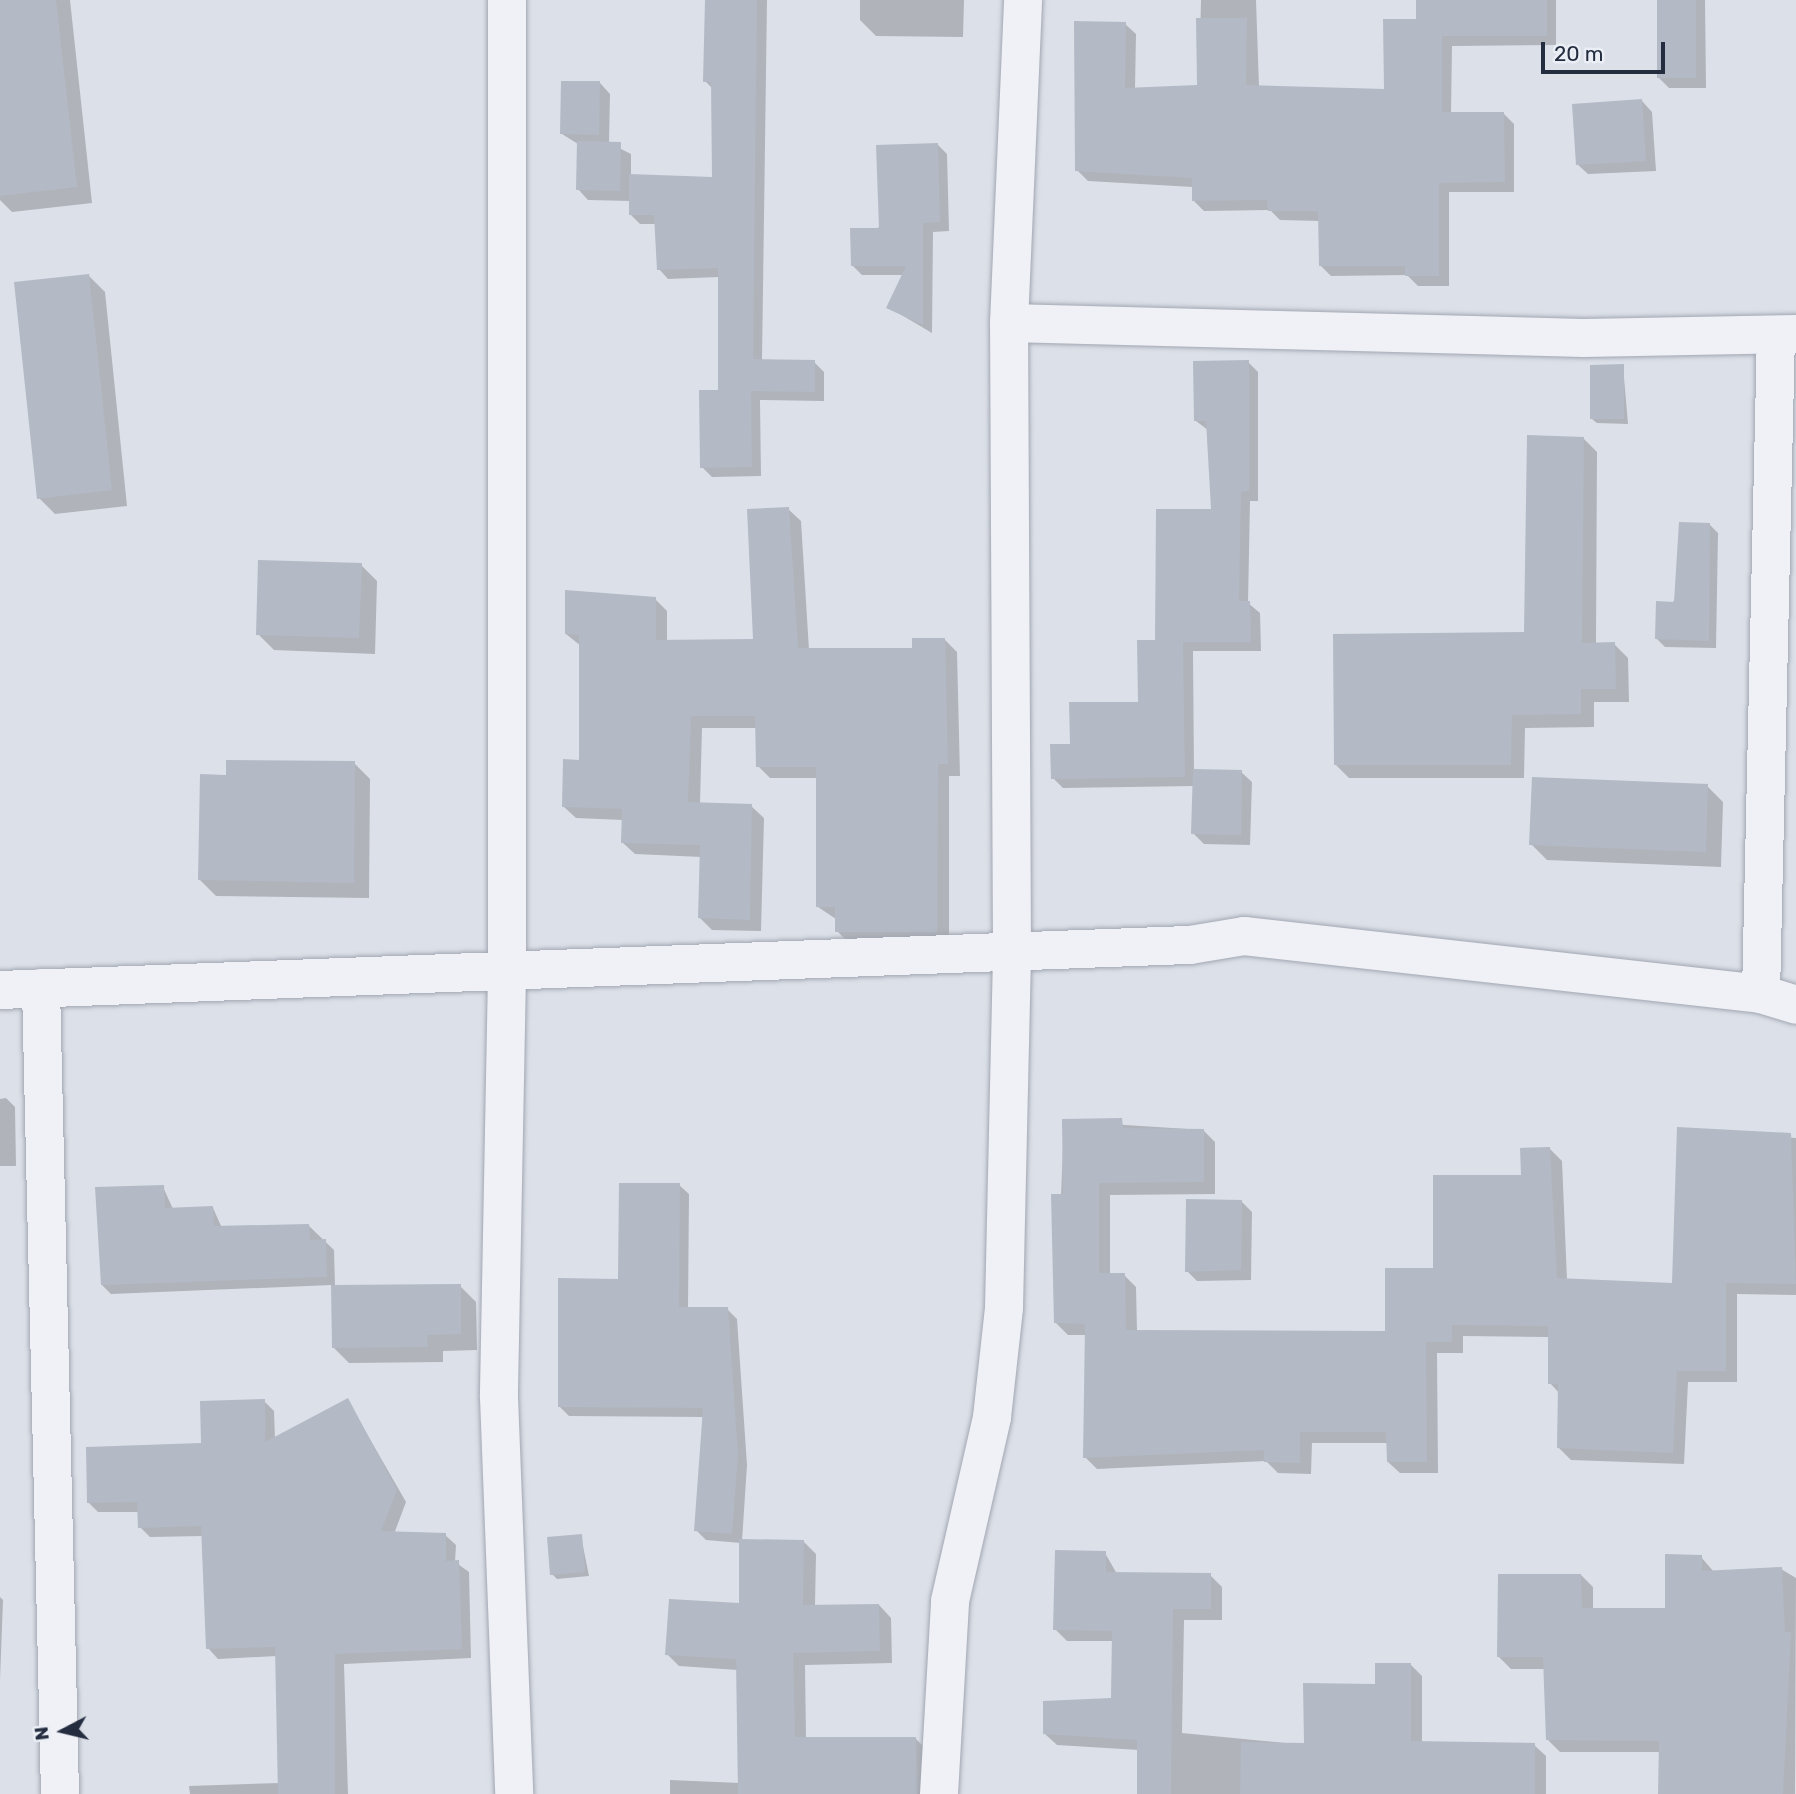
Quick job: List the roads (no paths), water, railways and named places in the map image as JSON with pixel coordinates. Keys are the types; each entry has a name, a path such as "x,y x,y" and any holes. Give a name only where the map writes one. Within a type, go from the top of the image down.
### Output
{"street":[{"path":"507,0 507,974 499,1397 513,1794"},
{"path":"939,1794 950,1601 992,1417 1004,1308 1012,951 1009,323 1023,0"},
{"path":"0,989 507,974 1190,944 1244,936 1779,999 1786,335 1584,338 1009,323"},
{"path":"41,988 60,1794"}]}
